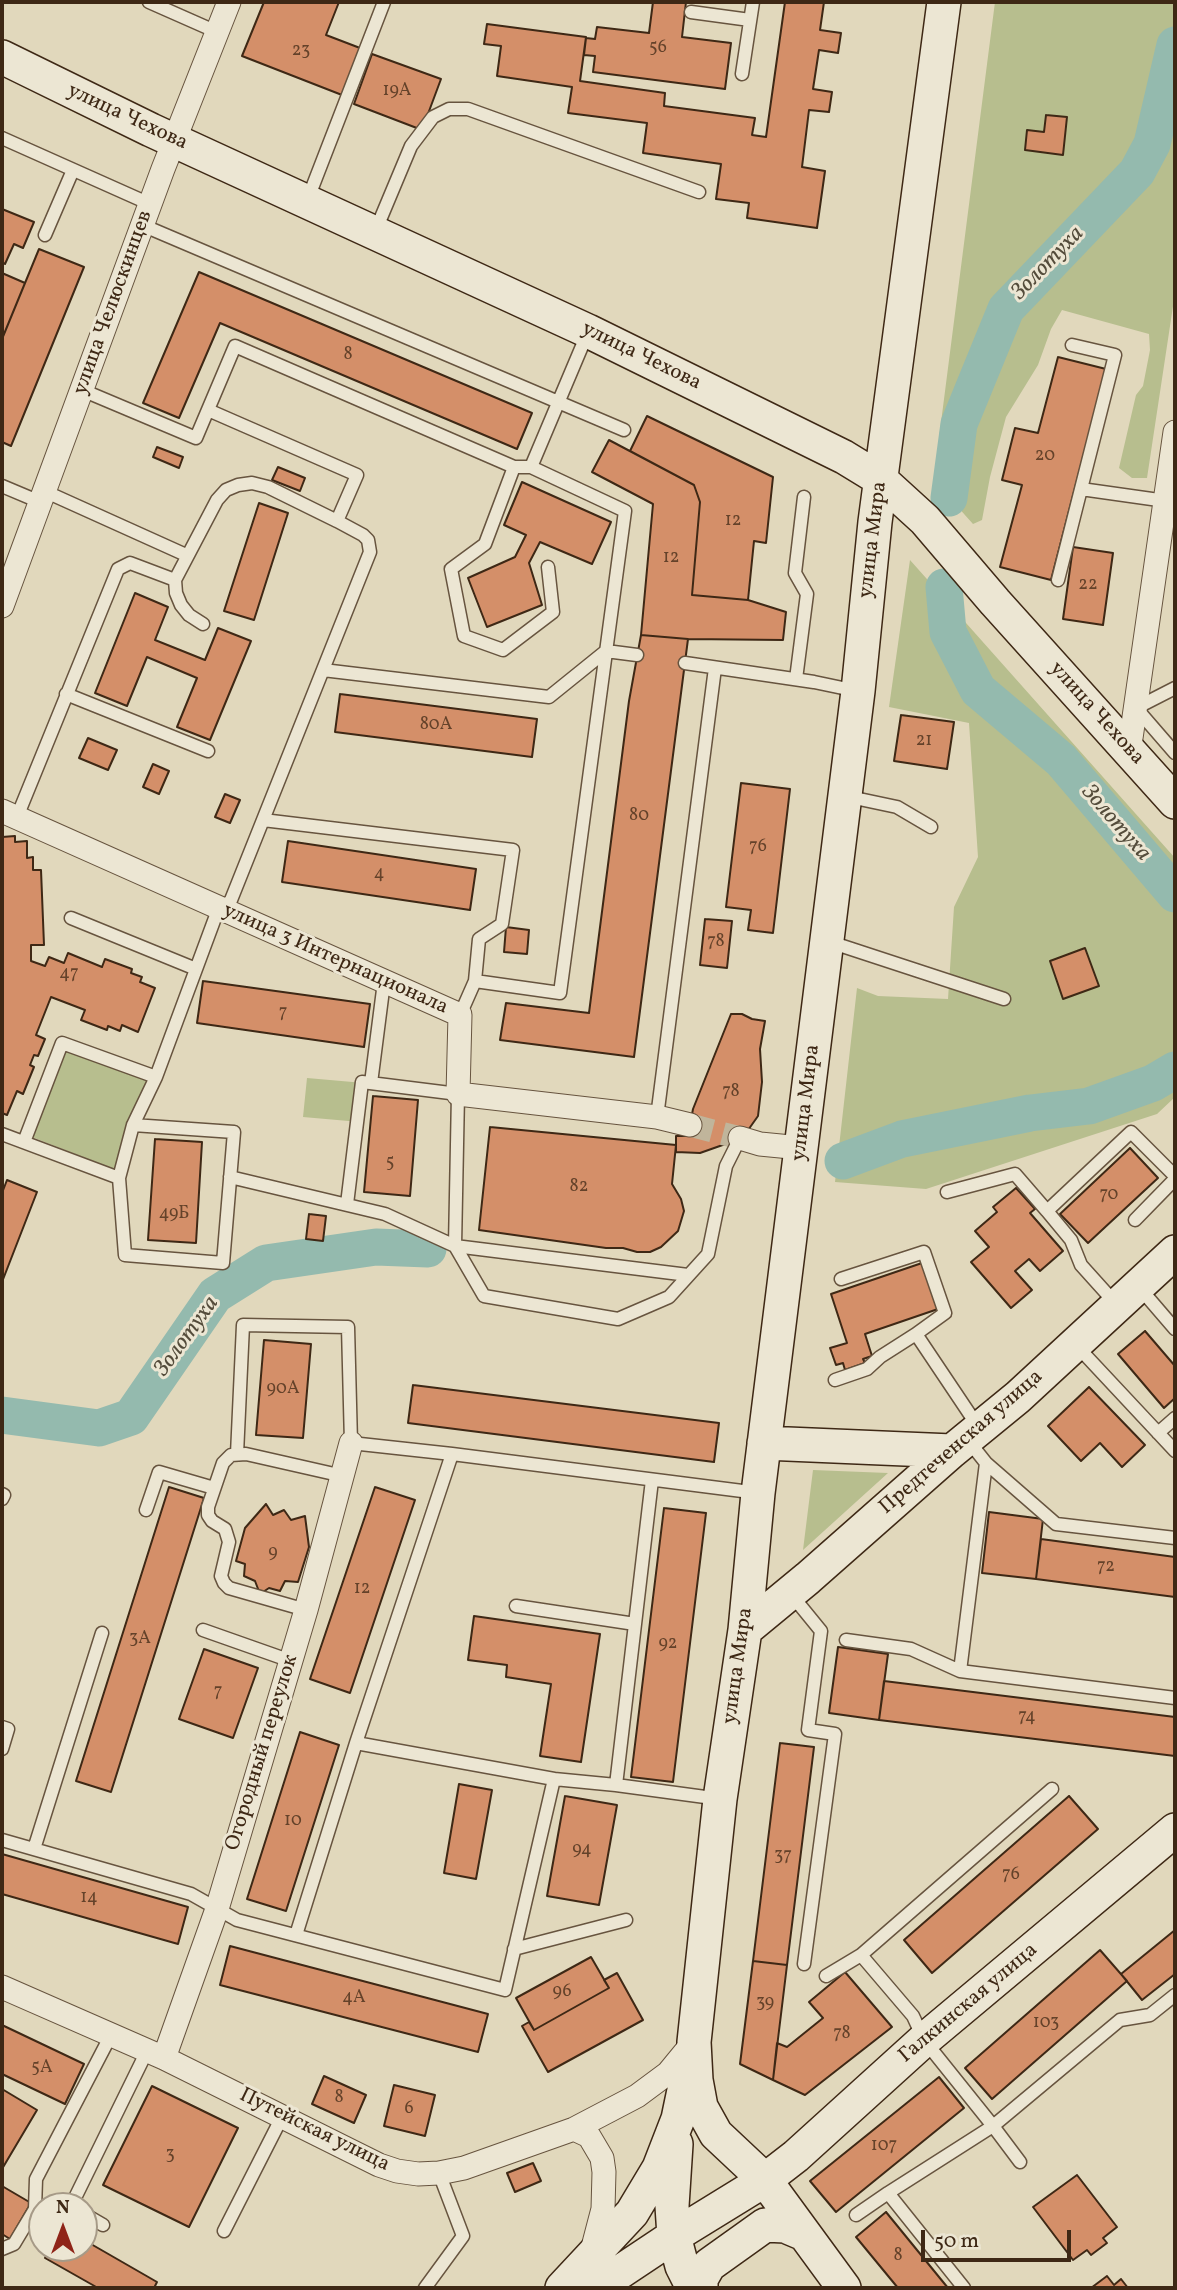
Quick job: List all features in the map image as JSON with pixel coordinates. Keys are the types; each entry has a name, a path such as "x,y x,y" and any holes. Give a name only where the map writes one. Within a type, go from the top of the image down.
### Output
{"main road":[{"name":"улица Мира","path":"844,2288 765,2180 716,2134 701,2107 694,2042 720,1799 745,1630 758,1493 858,691 881,480 944,2"},
{"name":"улица Чехова","path":"2,57 174,140 589,331 844,457 881,480 925,520 1175,803"},
{"name":"Предтеченская улица","path":"745,1630 971,1445 1074,1344 1175,1252"},
{"path":"764,1443 971,1445"},
{"name":"Галкинская улица","path":"593,2274 674,2235 765,2180 796,2156 924,2040 1175,1830"},
{"path":"693,2288 682,2266 674,2235 672,2206 678,2119 694,2042"},
{"path":"674,2235 690,2209 696,2080"},
{"path":"562,2288 593,2274 659,2168 678,2119"},
{"path":"701,2288 701,2279 709,2265 765,2225 785,2226 804,2234"}],"street":[{"name":"улица Челюскинцев","path":"2,606 146,214 229,2"},
{"path":"1129,752 1175,432"},
{"name":"улица 3 Интернационала","path":"9,814 460,1016 458,1094"},
{"path":"458,1094 657,1117 690,1125"},
{"path":"740,1138 760,1144 801,1149"},
{"name":"Огородный переулок","path":"155,2054 216,1909 306,1610 351,1443"},
{"name":"Путейская улица","path":"2,1987 155,2054 379,2165 397,2171 439,2173 464,2168 574,2129 637,2096 668,2073 694,2042"},
{"path":"574,2129 589,2136 601,2158 604,2172 603,2209 593,2274"}],"lane":[{"path":"149,2 217,32"},
{"path":"307,201 384,2"},
{"path":"742,74 753,2"},
{"path":"691,12 750,19"},
{"path":"375,233 411,146 433,117 449,109 468,109 699,192"},
{"path":"2,138 73,170 146,214 559,403 624,430"},
{"path":"45,235 73,170"},
{"path":"531,467 589,331"},
{"path":"1058,580 1115,355 1072,345"},
{"path":"82,390 196,438 235,346 514,467 531,467 625,512 561,993 475,981"},
{"path":"208,410 357,475 337,521"},
{"path":"514,467 485,544 451,569 464,636 503,650 553,612 548,567"},
{"path":"133,1125 234,1132 223,1263 125,1255 120,1178 133,1125 156,1077 215,918 231,900 370,552 369,540 268,487 252,483 226,490 216,500 175,580 181,605 189,615 203,624"},
{"path":"2,486 42,497 186,555"},
{"path":"1081,489 1166,501"},
{"path":"796,679 807,594 795,573 804,497"},
{"path":"9,814 66,694 118,569 131,563 175,580"},
{"path":"323,670 549,697 606,652 636,655"},
{"path":"685,663 858,691"},
{"path":"657,1117 715,667"},
{"path":"1175,688 1136,708 1175,753"},
{"path":"66,694 208,751"},
{"path":"845,796 897,807 931,827"},
{"path":"262,820 513,850 502,924 479,939 475,981 460,1016"},
{"path":"71,918 196,969"},
{"path":"827,940 1003,999"},
{"path":"371,1083 384,982"},
{"path":"24,1142 62,1043 156,1077"},
{"path":"346,1204 362,1082 458,1094 455,1246 484,1296 618,1319 669,1297 708,1254 726,1166 740,1138"},
{"path":"1048,1211 1131,1132 1175,1178 1135,1220"},
{"path":"2,1134 120,1178"},
{"path":"947,1192 1015,1174 1071,1240 1082,1265 1175,1329"},
{"path":"230,1177 385,1214 455,1246 688,1275"},
{"path":"835,1380 867,1370 880,1357 945,1313 924,1252 841,1279"},
{"path":"237,1454 243,1325 348,1327 351,1443 758,1493"},
{"path":"916,1334 971,1445 1056,1524 1175,1538"},
{"path":"1074,1344 1175,1451"},
{"path":"1158,1433 1175,1418"},
{"path":"960,1671 971,1445"},
{"path":"306,1610 229,1588 224,1583 222,1576 229,1542 225,1529 208,1515 214,1488 223,1463 231,1455 237,1454 343,1476"},
{"path":"296,1936 356,1743 452,1454"},
{"path":"146,1510 159,1472 214,1488"},
{"path":"617,1785 652,1480"},
{"path":"2,1494 2,1500"},
{"path":"790,1592 821,1631 808,1730 835,1734 804,1964"},
{"path":"516,1606 635,1624"},
{"path":"203,1630 291,1661"},
{"path":"34,1849 102,1633"},
{"path":"846,1640 911,1649 960,1671 1175,1698"},
{"path":"2,1727 8,1729 2,1749"},
{"path":"356,1743 554,1779 720,1799"},
{"path":"2,1840 191,1894 237,1920 505,1990 554,1779"},
{"path":"826,1976 861,1955 1052,1789"},
{"path":"514,1948 626,1920"},
{"path":"861,1955 913,2017 924,2040 1020,2162"},
{"path":"856,2215 993,2126 1120,2020 1150,2015 1175,1995"},
{"path":"2,2249 13,2244 35,2209 36,2179 111,2035"},
{"path":"79,2192 155,2054"},
{"path":"224,2231 282,2117"},
{"path":"425,2288 463,2236 439,2173"},
{"path":"888,2193 964,2288"},
{"path":"98,2222 103,2225"}],"green space":[{"path":"995,2 1175,2 1175,293 1147,478 1132,478 1119,468 1136,395 1143,386 1150,350 1149,334 1062,310 1051,329 1038,365 1006,417 982,520 973,524 939,486 939,438"},
{"path":"910,560 1175,858 1175,1097 1157,1114 926,1189 835,1182 857,988 878,996 948,999 954,907 978,857 969,723 889,707"},
{"path":"65,1049 149,1081 116,1170 32,1137"},
{"path":"307,1078 364,1083 360,1122 303,1117"},
{"path":"813,1470 888,1473 803,1550"}],"building":[{"path":"264,2 339,2 326,35 360,48 342,95 242,56"},
{"path":"653,2 686,2 682,37 731,43 725,89 593,72 595,56 584,55 586,38 595,39 597,27 649,33"},
{"path":"785,2 824,2 820,30 841,33 838,53 819,50 813,89 832,92 829,112 809,110 802,167 825,171 817,228 747,218 749,203 716,199 721,164 643,153 647,123 568,113 572,87 497,76 501,46 484,44 487,24 586,37 580,81 665,93 664,106 755,118 752,135 766,137"},
{"path":"372,54 441,79 422,130 354,104"},
{"path":"1046,115 1067,117 1063,155 1025,150 1027,130 1044,132"},
{"path":"2,209 34,222 23,248 14,244 5,264 2,262"},
{"path":"39,249 84,267 11,446 2,442 2,339"},
{"path":"199,272 532,413 517,449 220,323 179,418 143,403"},
{"path":"2,273 25,283 2,339"},
{"path":"1058,357 1106,369 1051,580 1000,567 1022,485 1002,480 1015,428 1038,433"},
{"path":"647,416 773,477 766,543 754,541 748,600 692,595 700,502 694,485 630,451"},
{"path":"609,440 694,485 700,502 692,595 748,600 786,612 783,640 688,639 641,635 653,504 592,472"},
{"path":"157,447 183,457 179,468 153,457"},
{"path":"278,467 305,478 300,491 272,480"},
{"path":"522,482 611,522 592,564 540,542 529,563 542,605 487,627 468,578 515,557 526,535 504,525"},
{"path":"259,503 288,513 254,620 224,611"},
{"path":"1073,547 1113,553 1103,625 1063,619"},
{"path":"135,593 168,607 155,640 205,660 218,628 251,641 210,740 177,727 197,678 147,657 127,706 95,693"},
{"path":"641,635 688,639 634,1057 500,1040 506,1003 589,1013 629,701"},
{"path":"340,694 537,719 532,757 335,732"},
{"path":"901,715 954,722 947,769 894,761"},
{"path":"88,738 117,750 108,770 79,758"},
{"path":"153,764 169,771 159,794 143,787"},
{"path":"741,783 790,789 773,933 748,930 751,910 726,907"},
{"path":"225,794 240,800 230,823 215,817"},
{"path":"15,836 15,842 27,841 27,858 33,857 33,870 41,870 44,945 31,945 31,961 45,966 49,957 64,963 68,953 102,967 105,959 132,969 131,973 142,977 140,982 155,988 138,1032 122,1025 120,1031 108,1026 107,1030 81,1020 85,1010 51,997 36,1035 45,1039 38,1056 34,1055 30,1065 34,1067 23,1094 17,1091 7,1115 2,1113 2,837"},
{"path":"288,841 476,869 470,910 282,882"},
{"path":"705,919 732,921 727,968 700,965"},
{"path":"506,927 529,930 527,954 504,952"},
{"path":"1085,948 1099,986 1063,999 1050,961"},
{"path":"203,981 370,1004 364,1047 197,1023"},
{"path":"731,1014 742,1014 765,1021 760,1049 762,1082 758,1116 746,1133 734,1141 700,1153 676,1152 676,1136 688,1136 693,1109"},
{"path":"373,1096 418,1100 410,1196 364,1192"},
{"path":"490,1127 676,1145 672,1184 681,1199 684,1211 678,1231 661,1247 650,1252 637,1252 479,1230"},
{"path":"155,1139 202,1142 196,1243 148,1240"},
{"path":"1130,1148 1158,1178 1088,1243 1060,1214"},
{"path":"7,1180 37,1192 2,1282 2,1193"},
{"path":"1016,1188 1035,1209 1030,1213 1063,1251 1040,1271 1029,1259 1015,1271 1032,1290 1011,1308 971,1262 989,1247 975,1231 997,1212 993,1207"},
{"path":"309,1214 326,1216 323,1241 306,1239"},
{"path":"922,1263 938,1309 865,1334 872,1356 863,1359 865,1363 845,1370 843,1363 836,1365 830,1348 847,1343 831,1294"},
{"path":"1145,1331 1175,1366 1175,1398 1164,1408 1118,1354"},
{"path":"264,1340 311,1344 303,1438 256,1435"},
{"path":"413,1385 719,1423 714,1462 408,1423"},
{"path":"1089,1387 1145,1445 1122,1467 1100,1443 1081,1461 1048,1426"},
{"path":"169,1487 204,1498 111,1792 76,1781"},
{"path":"375,1487 415,1500 350,1693 310,1679"},
{"path":"266,1504 273,1515 284,1510 291,1520 305,1516 309,1547 298,1582 285,1581 280,1591 269,1588 260,1594 255,1581 244,1576 245,1564 236,1561 245,1528"},
{"path":"664,1508 706,1513 673,1782 631,1777"},
{"path":"989,1512 1043,1519 1036,1579 982,1573"},
{"path":"1041,1539 1175,1557 1175,1597 1036,1579"},
{"path":"474,1616 600,1634 581,1762 540,1756 551,1684 506,1677 507,1665 468,1660"},
{"path":"838,1647 888,1654 879,1720 829,1713"},
{"path":"204,1649 258,1668 233,1738 179,1719"},
{"path":"884,1681 1175,1717 1175,1756 879,1720"},
{"path":"300,1732 339,1745 286,1911 247,1899"},
{"path":"780,1743 814,1747 787,1965 753,1961"},
{"path":"459,1784 492,1790 476,1879 444,1873"},
{"path":"565,1796 617,1805 599,1905 547,1896"},
{"path":"1069,1796 1098,1829 932,1973 904,1940"},
{"path":"2,1854 188,1907 178,1944 2,1894"},
{"path":"1175,1930 1175,1974 1142,2000 1121,1974"},
{"path":"230,1946 488,2014 478,2052 220,1985"},
{"path":"1100,1950 1127,1981 992,2099 965,2068"},
{"path":"591,1957 609,1988 534,2030 516,1998"},
{"path":"753,1961 787,1965 773,2080 740,2064"},
{"path":"845,1972 892,2027 805,2095 773,2080 777,2043 787,2047 823,2018 809,2002"},
{"path":"617,1973 643,2020 548,2072 522,2026 529,2022 534,2030 609,1988 604,1980"},
{"path":"2,2025 84,2064 65,2104 2,2074"},
{"path":"324,2076 366,2095 354,2123 312,2104"},
{"path":"939,2077 964,2108 836,2212 810,2181"},
{"path":"394,2085 435,2095 425,2136 384,2126"},
{"path":"152,2086 238,2128 189,2227 103,2185"},
{"path":"2,2089 37,2110 2,2169"},
{"path":"533,2163 541,2181 515,2192 507,2173"},
{"path":"1077,2175 1117,2227 1103,2238 1107,2243 1091,2255 1087,2250 1073,2260 1033,2207"},
{"path":"2,2186 28,2201 28,2208 10,2239 2,2234"},
{"path":"886,2212 948,2288 898,2288 856,2237"},
{"path":"98,2248 157,2282 154,2288 98,2288 52,2262 98,2262"},
{"path":"1107,2276 1114,2285 1121,2279 1128,2288 1091,2288"}],"waterway":[{"name":"Золотуха","path":"949,498 959,424 1006,309 1137,172 1152,144 1175,45"},
{"name":"Золотуха","path":"944,587 948,632 978,690 1061,760 1175,894"},
{"name":"Золотуха","path":"843,1161 902,1139 1030,1113 1089,1106 1153,1083 1175,1070"},
{"name":"Золотуха","path":"2,1415 99,1428 131,1417 215,1295 266,1263 376,1247 428,1249"}],"tunnel":[{"path":"690,1125 740,1138"}]}
